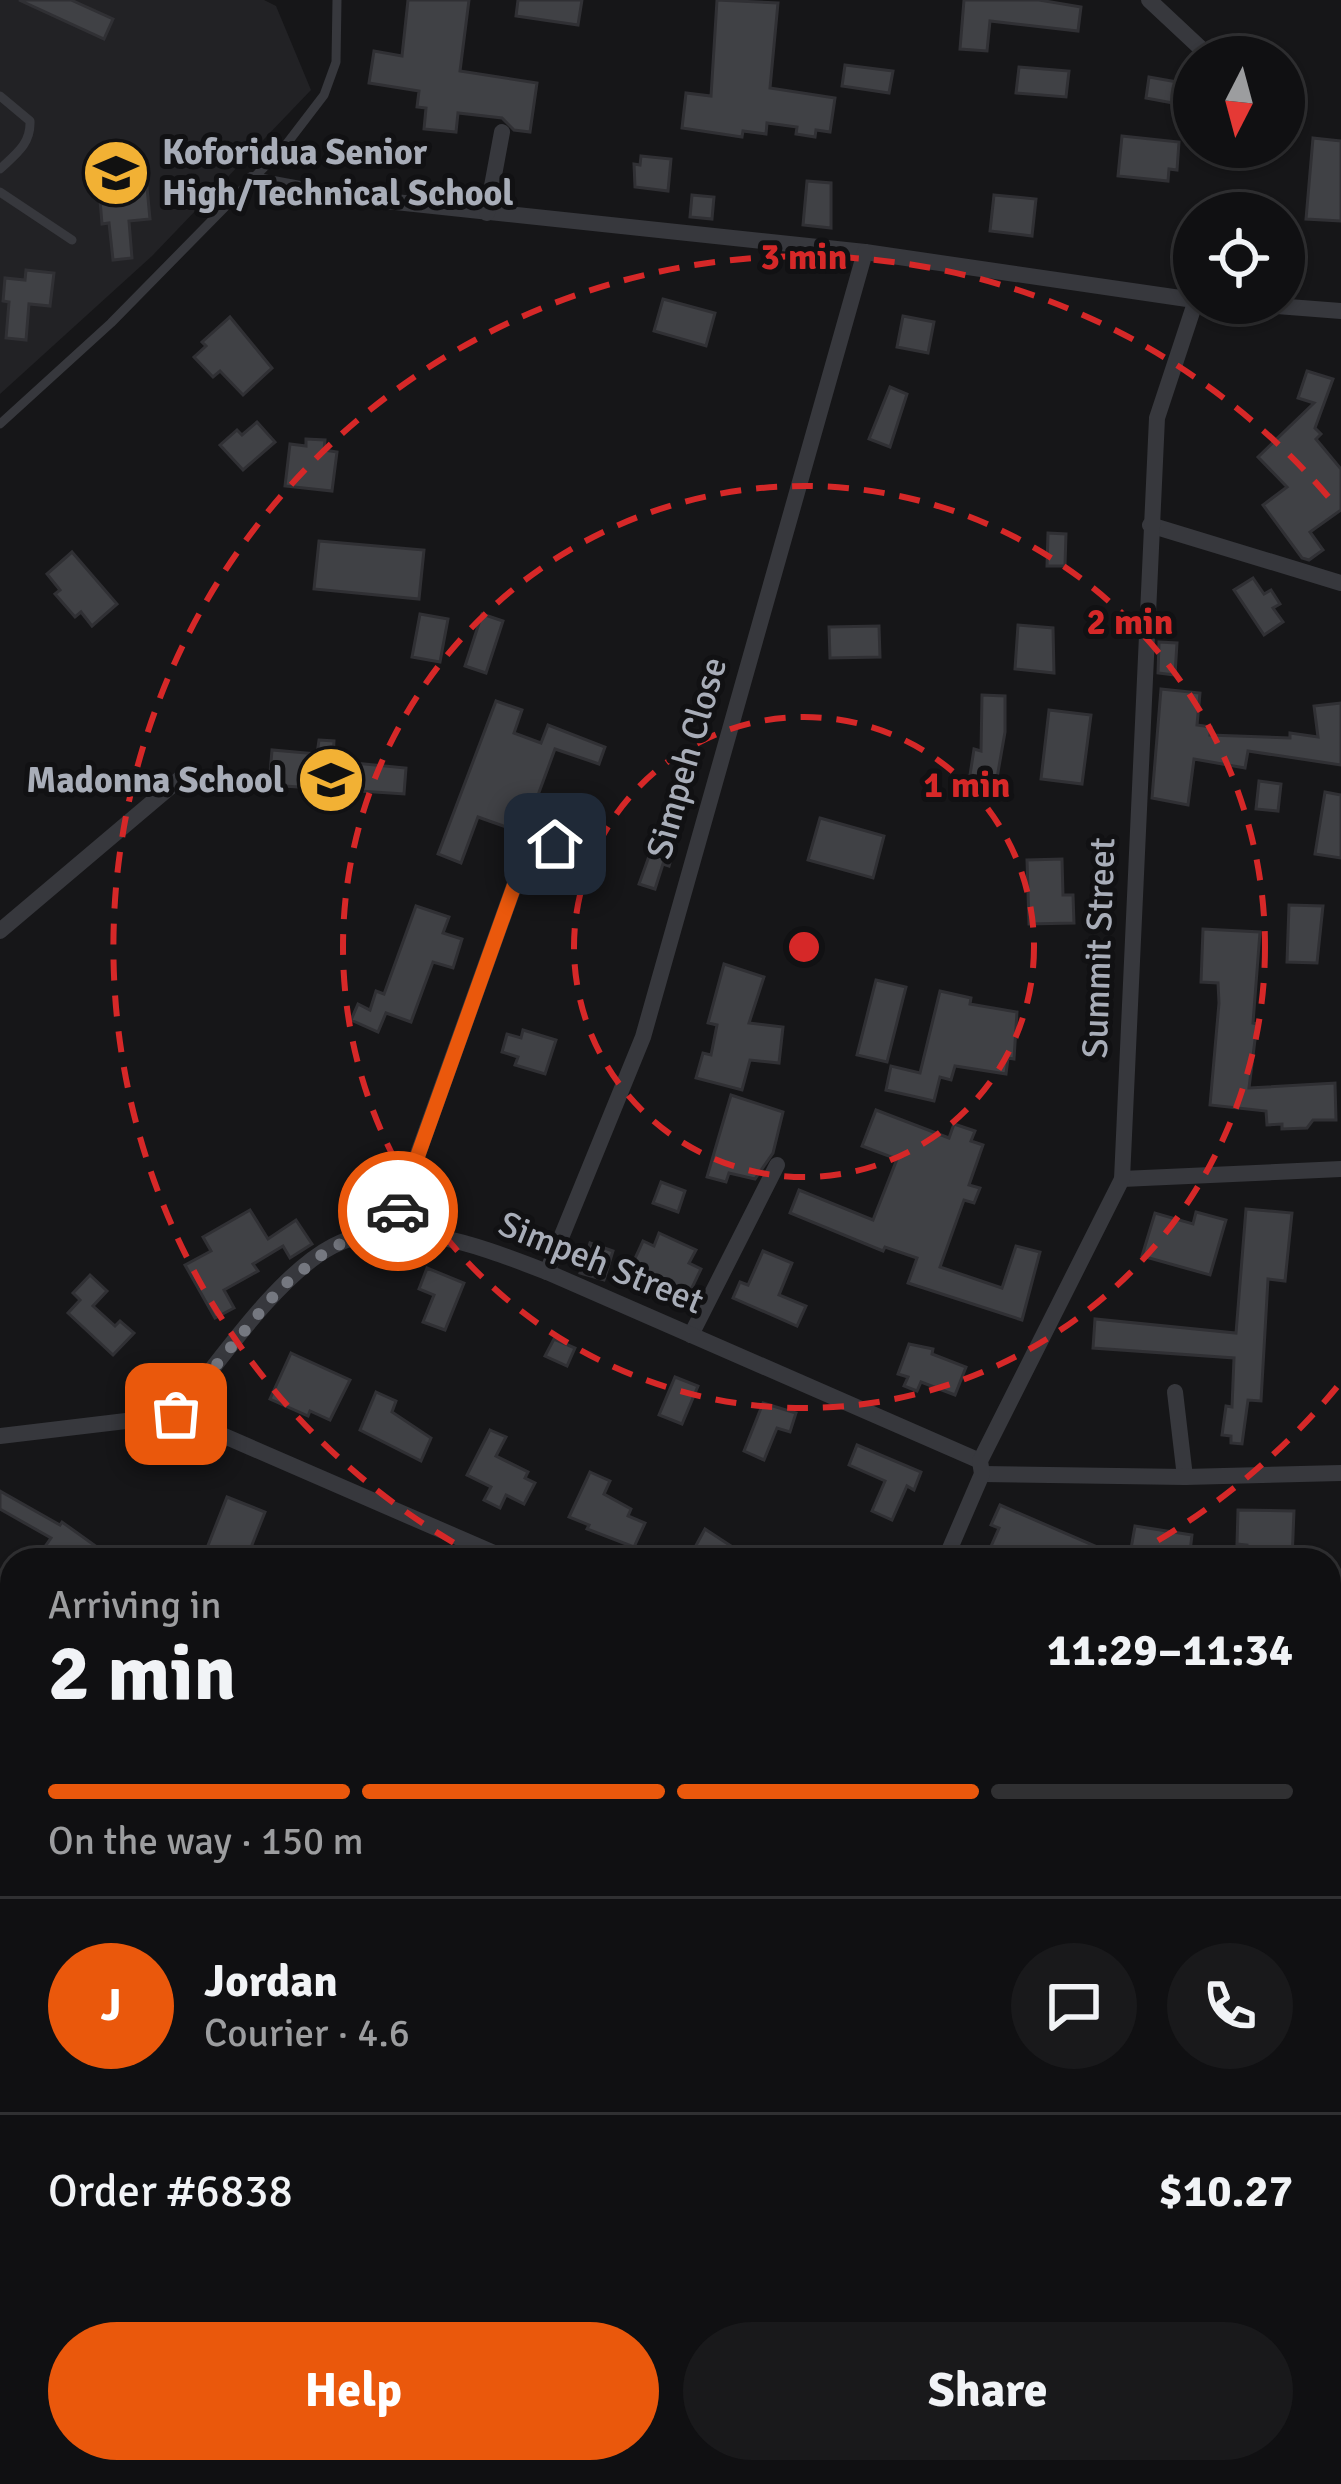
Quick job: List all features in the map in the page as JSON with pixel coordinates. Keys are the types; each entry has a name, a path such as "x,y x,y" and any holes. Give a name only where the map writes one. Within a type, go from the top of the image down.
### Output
{"street":[{"path":"1149,0 1188,36"},
{"path":"487,213 502,132"},
{"path":"252,180 339,196 865,252 1173,298"},
{"name":"Simpeh Close","path":"547,1272 643,1036 865,252"},
{"path":"1305,308 1341,311"},
{"name":"Summit Street","path":"950,1548 981,1467 1122,1179 1157,418 1187,324"},
{"path":"1150,525 1341,583"},
{"path":"0,931 182,777"},
{"path":"390,1232 532,836 577,853"},
{"path":"691,1335 777,1166"},
{"path":"1122,1179 1341,1169"},
{"name":"Simpeh Street","path":"176,1414 280,1288 333,1246 390,1232 481,1247 547,1272 981,1467"},
{"path":"1175,1392 1185,1477"},
{"path":"0,1436 176,1414 483,1548"},
{"path":"981,1467 1185,1477 1341,1473"}],"lane":[{"path":"0,424 111,323 286,146 324,95 336,62 337,0"},
{"path":"0,96 30,121 31,134 0,169"},
{"path":"0,192 72,240"}],"shaded area":[{"name":"Koforidua Senior High/Technical School","path":"0,0 264,0 276,6 311,90 152,256 0,394"}],"building":[{"path":"19,0 71,0 113,19 104,39"},
{"path":"408,0 469,0 460,71 537,83 530,132 514,130 502,118 458,113 456,132 424,129 426,108 417,107 419,91 369,83 374,51 402,56"},
{"path":"518,0 582,0 578,25 516,16"},
{"path":"717,0 778,3 770,88 835,98 830,132 816,130 815,137 796,134 797,127 767,123 766,134 743,131 742,137 682,128 686,93 711,96"},
{"path":"964,0 1039,0 1081,7 1078,31 990,21 987,51 960,49"},
{"path":"845,65 893,71 889,93 842,86"},
{"path":"1019,67 1069,71 1066,97 1016,93"},
{"path":"1149,77 1173,81 1173,103 1146,98"},
{"path":"1122,136 1173,141 1173,168 1177,170 1169,169 1168,181 1118,176"},
{"path":"1313,138 1341,141 1341,221 1306,219"},
{"path":"641,156 671,159 668,191 635,187 634,164 640,165"},
{"path":"807,181 831,183 831,228 803,225"},
{"path":"147,187 150,219 129,221 132,258 113,260 109,223 102,224 100,200 120,199 119,189"},
{"path":"692,195 714,197 712,219 690,217"},
{"path":"994,195 1036,199 1032,236 990,231"},
{"path":"26,270 54,273 50,306 29,304 26,340 6,338 5,278 25,280"},
{"path":"663,299 715,313 706,346 654,331"},
{"path":"903,316 934,322 928,353 897,347"},
{"path":"230,317 272,368 243,395 220,371 213,377 194,357 206,346 202,342"},
{"path":"1307,371 1333,379 1315,428 1321,434 1316,439 1341,469 1341,510 1310,532 1323,550 1309,560 1302,558 1263,505 1287,487 1258,457 1314,403 1298,398"},
{"path":"890,387 907,394 890,447 869,439"},
{"path":"257,422 275,442 243,470 220,445 237,430 242,435"},
{"path":"306,439 325,440 324,450 337,452 332,491 285,486 290,444 306,446"},
{"path":"1048,533 1066,534 1065,566 1047,566"},
{"path":"319,541 424,550 419,599 314,589"},
{"path":"72,552 117,604 92,626 81,612 75,617 55,594 60,590 47,574"},
{"path":"1253,578 1264,594 1271,590 1280,604 1273,608 1283,622 1264,635 1234,590"},
{"path":"420,614 448,619 440,662 412,657"},
{"path":"482,614 503,621 486,673 465,666"},
{"path":"1018,625 1053,628 1054,673 1015,669"},
{"path":"879,626 880,657 830,658 829,627"},
{"path":"1159,642 1177,643 1175,675 1158,673"},
{"path":"1161,689 1200,693 1197,725 1211,727 1210,735 1318,737 1314,706 1341,703 1341,765 1248,751 1245,768 1194,759 1188,805 1152,798"},
{"path":"982,695 1005,696 997,778 970,775 974,749 981,751"},
{"path":"496,701 522,710 514,733 541,743 548,725 605,747 599,764 555,749 527,825 520,832 478,817 461,863 438,854"},
{"path":"1049,710 1091,715 1082,784 1041,779"},
{"path":"319,740 334,741 333,761 406,768 404,794 269,785 272,750 317,754"},
{"path":"1259,781 1281,784 1278,811 1256,809"},
{"path":"1325,792 1341,795 1341,858 1315,854"},
{"path":"820,818 884,836 873,878 808,860"},
{"path":"662,820 681,826 669,866 663,864 655,889 639,884"},
{"path":"1062,859 1063,895 1073,895 1074,923 1029,924 1027,860"},
{"path":"1289,905 1323,906 1317,963 1287,962"},
{"path":"416,906 449,917 443,933 462,939 453,968 433,962 411,1022 386,1013 378,1032 351,1020 358,1004 370,1010 376,991 384,994"},
{"path":"1203,929 1260,932 1249,1088 1335,1083 1336,1120 1313,1120 1307,1128 1282,1129 1282,1124 1267,1125 1266,1111 1210,1105 1219,1003 1218,983 1201,982"},
{"path":"724,964 764,977 749,1023 783,1027 779,1063 750,1060 742,1090 696,1078 703,1053 711,1055 717,1025 708,1023"},
{"path":"876,980 906,987 887,1062 857,1055"},
{"path":"940,991 971,998 970,1004 1017,1012 1014,1059 1008,1058 1006,1074 955,1066 951,1080 940,1077 934,1101 886,1090 891,1066 920,1073"},
{"path":"523,1030 556,1040 545,1074 515,1065 518,1057 502,1052 507,1034 521,1038"},
{"path":"731,1095 783,1112 773,1153 755,1179 729,1173 726,1182 707,1177"},
{"path":"876,1110 949,1138 954,1124 975,1131 971,1141 983,1145 969,1185 980,1188 974,1203 964,1200 940,1267 1002,1288 1016,1246 1040,1252 1022,1320 908,1283 917,1258 885,1247 883,1251 790,1213 799,1190 873,1220 897,1159 862,1146"},
{"path":"661,1182 685,1191 678,1212 653,1203"},
{"path":"367,1190 384,1192 379,1221 362,1222"},
{"path":"1246,1209 1292,1213 1285,1281 1268,1279 1261,1401 1248,1400 1242,1444 1231,1443 1231,1436 1222,1435 1226,1406 1232,1407 1234,1358 1093,1348 1095,1319 1236,1333"},
{"path":"250,1210 268,1239 296,1220 312,1244 290,1258 283,1246 253,1264 258,1271 224,1290 234,1308 215,1318 185,1265 211,1251 203,1237"},
{"path":"1196,1212 1226,1220 1210,1275 1142,1256 1155,1213 1193,1224"},
{"path":"659,1233 696,1250 689,1263 701,1269 688,1296 637,1278 641,1270 632,1265 643,1241 654,1246"},
{"path":"590,1243 613,1251 604,1280 580,1273"},
{"path":"763,1251 792,1263 779,1295 806,1306 797,1326 733,1298 740,1282 748,1285"},
{"path":"427,1268 464,1283 445,1330 423,1322 434,1295 419,1289"},
{"path":"90,1275 107,1291 93,1306 115,1326 120,1321 134,1333 113,1355 68,1313 80,1300 73,1293"},
{"path":"554,1339 575,1348 567,1366 545,1356"},
{"path":"909,1344 933,1349 932,1354 966,1367 955,1395 921,1382 917,1391 904,1386 908,1377 898,1374"},
{"path":"291,1353 350,1380 330,1420 270,1399"},
{"path":"675,1377 698,1386 682,1424 659,1415"},
{"path":"376,1392 396,1401 392,1412 431,1438 421,1461 360,1430"},
{"path":"763,1403 796,1413 790,1432 777,1428 764,1460 744,1451"},
{"path":"490,1430 506,1437 496,1456 528,1472 525,1478 535,1483 524,1504 506,1495 500,1508 484,1500 491,1487 467,1475"},
{"path":"857,1445 921,1472 914,1490 907,1486 892,1520 872,1511 885,1481 849,1465"},
{"path":"590,1472 610,1481 604,1494 631,1509 628,1516 645,1523 634,1547 569,1517"},
{"path":"0,1491 62,1522 98,1548 44,1548 51,1538 0,1509"},
{"path":"227,1497 265,1512 251,1548 207,1548"},
{"path":"1000,1505 1100,1548 990,1548 999,1528 991,1525"},
{"path":"1238,1510 1294,1511 1292,1548 1237,1544"},
{"path":"1135,1526 1192,1535 1190,1548 1131,1548"},
{"path":"705,1529 731,1546 730,1548 695,1548"}],"way so far":[{"path":"176,1414 280,1288 333,1246 390,1232 398,1211"}],"place":[{"name":"Koforidua Senior High/Technical School","path":"116,173"},
{"name":"Madonna School","path":"331,780"}],"route":[{"path":"398,1211 532,836 555,844"}]}
